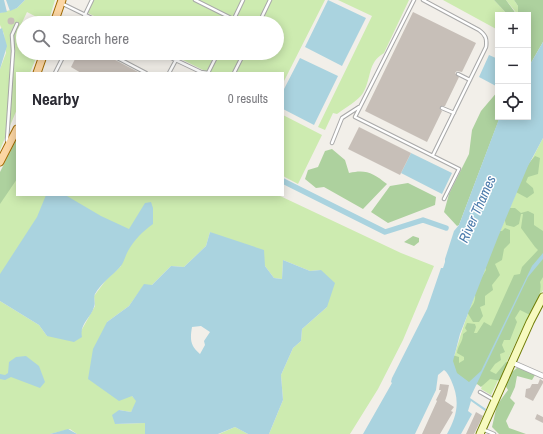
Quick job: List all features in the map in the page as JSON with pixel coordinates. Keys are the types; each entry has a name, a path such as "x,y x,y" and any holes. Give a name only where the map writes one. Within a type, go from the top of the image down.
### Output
{"main road":[{"path":"56,16 61,1"},
{"path":"37,72 42,60"},
{"path":"0,162 16,131"}],"street":[{"path":"481,432 511,362 543,298"},
{"path":"511,362 543,376"}],"lane":[{"path":"61,1 85,15 92,0"},
{"path":"194,0 226,16"},
{"path":"236,16 243,0"},
{"path":"262,16 270,0"},
{"path":"414,0 355,117 459,169 444,199"},
{"path":"423,0 484,33 487,40 486,47 433,155"},
{"path":"9,146 7,140 13,50 12,35 16,24"},
{"path":"56,72 62,60"},
{"path":"122,60 144,72"},
{"path":"170,72 176,60 206,72"},
{"path":"208,72 214,60"},
{"path":"234,72 240,60"},
{"path":"458,74 470,80"},
{"path":"332,143 342,118 361,106"},
{"path":"442,108 454,113"},
{"path":"480,392 495,400"},
{"path":"481,432 494,434"}],"green space":[{"path":"25,0 55,0 50,16 35,16 27,12 25,16 16,16 16,60 35,60 30,72 16,72 16,111 0,150 0,69 6,53 4,34 0,25 0,13 17,8"},
{"path":"93,0 325,0 284,81 284,72 207,72 183,60 284,60 284,16 94,16 86,12"},
{"path":"338,0 409,0 384,53 372,66 363,93 355,102 337,114 333,113 325,130 318,127 372,16"},
{"path":"443,0 494,0 505,12 495,12 495,28"},
{"path":"494,0 506,0 515,12 505,12"},
{"path":"506,0 514,0 518,6 518,12 516,12"},
{"path":"514,0 543,0 543,42 531,63 531,12 518,12 518,6"},
{"path":"495,95 495,120 499,120 459,225 457,226 444,212 449,194 469,154 472,130 481,111"},
{"path":"284,116 322,135 298,184 284,177"},
{"path":"543,138 543,253 481,371 453,361 461,333 503,223"},
{"path":"16,140 16,180 0,204 0,172"},
{"path":"332,149 345,160 349,173 360,171 369,173 378,177 387,184 363,209 324,187 316,188 305,179 308,170 318,167 325,151"},
{"path":"535,156 540,158 538,174 528,177 526,182 533,188 534,193 527,198 514,191 529,163"},
{"path":"16,179 16,196 280,196 401,253 434,266 403,340 378,389 350,434 269,434 283,400 281,375 293,348 301,341 302,329 327,307 321,270 310,271 283,260 282,279 274,278 265,266 210,232 206,246 184,267 171,266 152,285 144,285 129,306 107,322 132,396 137,401 131,412 119,410 115,424 145,423 145,434 77,434 70,429 50,434 0,434 0,301 39,325 47,336 81,331 95,306 94,296 106,280 121,266 0,274 0,203"},
{"path":"408,183 436,197 435,205 388,223 371,212 390,186"},
{"path":"508,208 515,208 521,213 528,211 534,214 534,225 543,231 543,277 540,282 541,286 538,298 530,315 520,310 515,318 517,322 510,340 504,340 502,345 505,352 500,354 501,360 495,364 490,371 496,374 506,362 510,363 502,381 490,379 481,387 477,384 470,388 454,374 449,354 459,357 459,363 464,360 464,357 457,353 463,334 467,331 465,328 467,323 475,324 476,327 474,333 477,333 484,322 491,326 514,275 520,274 522,267 538,250 521,228 523,214 521,214 519,224 514,227 506,225 504,217"},
{"path":"505,228 510,230 510,243 504,249 502,260 495,264 500,275 492,285 493,290 485,296 485,305 480,307 483,316 479,322 473,322 467,312 474,302 474,290 486,270 484,264 494,231 502,231"},
{"path":"413,236 419,238 419,242 414,246 404,242"},
{"path":"543,265 543,290 527,319 491,395 481,389 497,347"},
{"path":"518,367 535,375 532,380 517,376 515,387 510,398 515,403 506,421 509,428 526,434 499,434 492,427 497,405 508,390 505,385 511,373"},
{"path":"235,427 248,434 219,434"}],"water":[{"path":"0,0 4,0 7,12 0,13"},
{"path":"6,0 25,0 17,8 10,11"},
{"path":"328,0 366,18 342,66 305,47"},
{"path":"2,28 7,46 0,69 0,29"},
{"name":"River Thames","path":"543,42 543,138 528,166 498,237 460,334 453,361 457,373 469,382 481,371 532,266 543,253 543,259 528,277 470,398 486,409 485,411 471,401 468,411 472,414 461,434 447,434 454,420 457,401 454,387 444,370 438,375 436,390 415,434 363,434 392,383 392,378 427,309 441,268 443,268 454,231 459,225 499,120 531,120 531,63"},
{"path":"489,55 495,58 495,85 479,77"},
{"path":"300,58 338,76 314,125 284,110 284,89"},
{"path":"411,153 452,173 442,194 401,173"},
{"path":"46,196 67,196 101,216 129,229 145,203 151,202 153,208 153,224 136,239 121,265 97,290 94,296 95,305 82,328 82,337 74,342 47,336 39,325 0,301 0,274 37,217"},
{"path":"210,232 264,250 265,266 274,278 282,279 283,260 310,271 321,270 335,283 327,307 302,329 301,341 293,348 281,375 283,400 269,434 248,434 235,427 218,434 145,434 145,423 115,424 112,415 119,410 131,412 136,401 132,396 119,401 88,379 93,349 107,322 129,306 144,284 152,285 171,266 184,267 206,246","holes":["201,326 210,332 204,341 205,345 200,354 194,348 192,342 192,327"]},
{"path":"26,356 39,366 45,382 40,388 11,377 5,380 0,379 0,374 5,375 8,373 9,362 16,357"},
{"path":"68,429 77,434 50,434"}],"building":[{"path":"413,12 476,43 462,72 457,71 455,73 459,77 445,106 440,107 442,111 427,142 365,111"},
{"path":"11,17 14,18 14,24 11,25 8,24 7,21 8,18"},
{"path":"74,60 115,60 138,72 79,72 71,67"},
{"path":"359,127 411,153 400,175 348,149"},
{"path":"540,379 543,383 533,401 525,397 526,389 530,388 532,384 538,384"},
{"path":"440,384 449,385 445,401 454,407 451,411 453,412 440,434 422,434 441,390 439,390"},
{"path":"476,412 483,416 474,434 466,434"},
{"path":"537,414 543,417 543,423 535,419"}],"waterway":[{"path":"284,182 385,232 423,220 446,228"}]}
